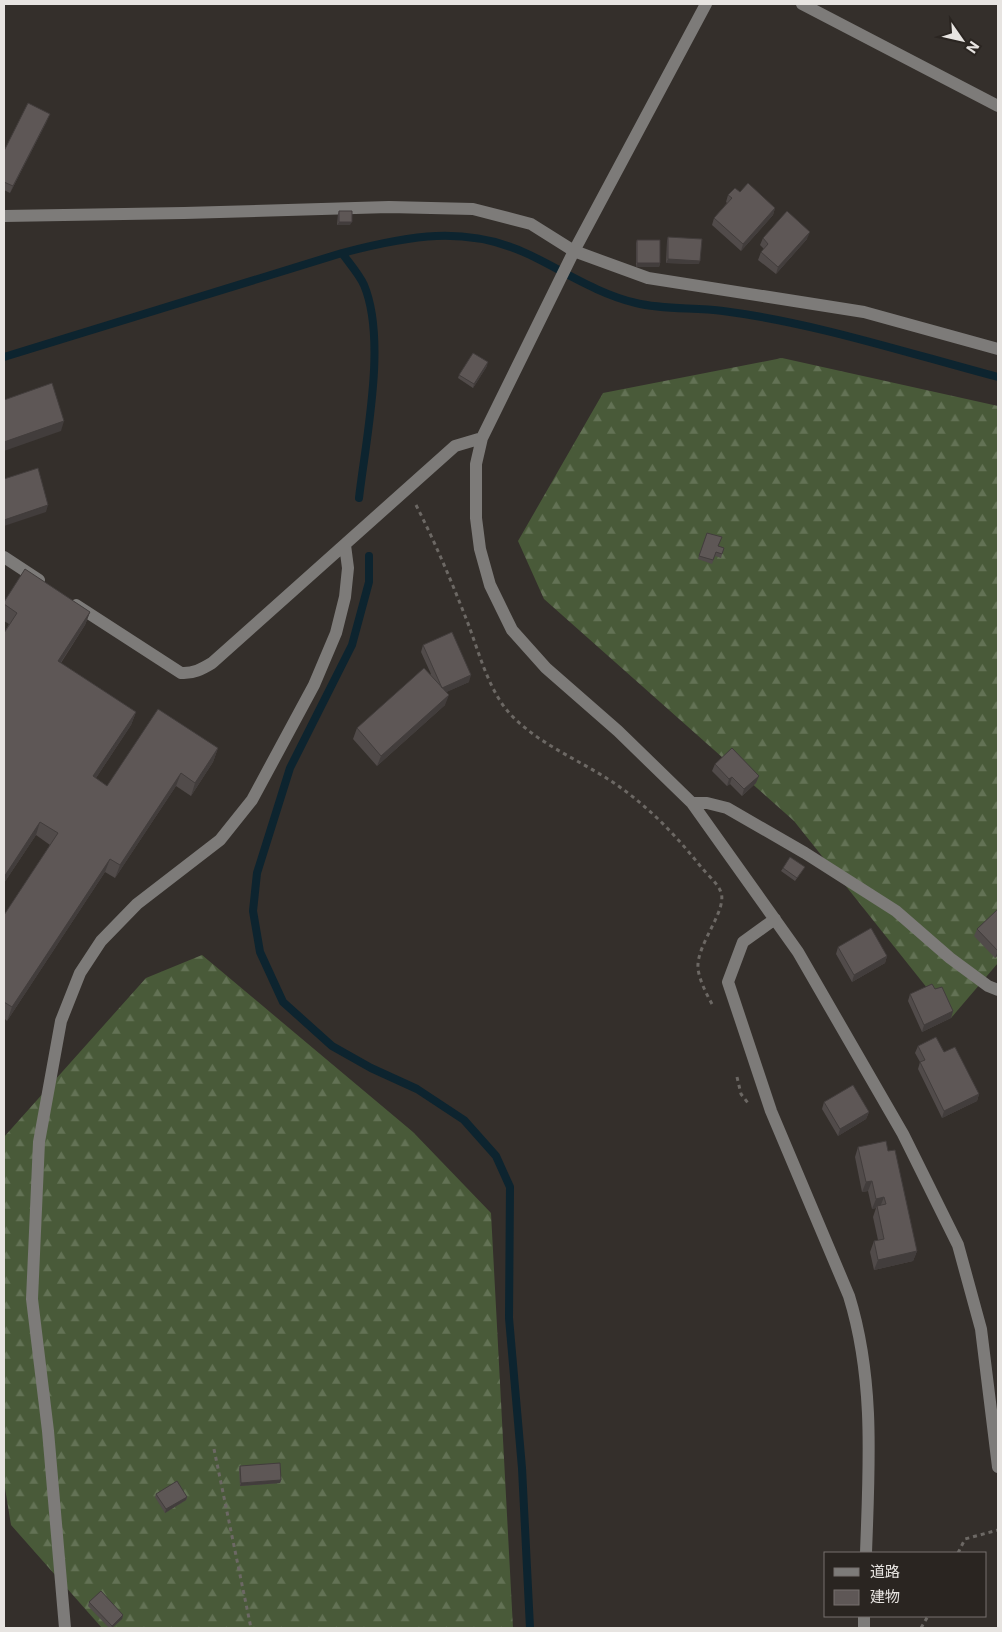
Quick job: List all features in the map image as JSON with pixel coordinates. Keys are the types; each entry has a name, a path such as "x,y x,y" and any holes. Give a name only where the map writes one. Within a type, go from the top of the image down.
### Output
{"street":[{"path":"706,4 574,251 482,438 476,464 476,518 480,549 490,585 512,630 546,668 618,731 692,803 798,952 903,1134 958,1244 981,1330 998,1467"},
{"path":"802,4 998,106"},
{"path":"4,216 174,214 389,207 473,209 531,224 574,251 648,278 864,312 998,349"},
{"path":"68,600 181,674 189,674 212,663 455,446 482,438"},
{"path":"65,1628 48,1432 32,1299 39,1142 61,1021 80,973 101,941 137,904 220,840 252,800 314,685 336,633 345,597 348,568 344,545"},
{"path":"4,557 52,589"},
{"path":"692,803 727,808 805,853 896,911 950,958 988,986 998,990"},
{"path":"774,919 743,942 728,982 772,1111 848,1296 858,1326 866,1378 870,1435 866,1552"}],"path":[{"path":"408,489 430,531 493,685 512,716 526,728 612,782 648,809 689,852 720,889 723,898 722,905 704,941 698,969 706,993 717,1012"},
{"path":"737,1075 744,1100 772,1111"},
{"path":"214,1449 252,1628"},
{"path":"959,1552 966,1539 998,1530"}],"green space":[{"path":"782,358 998,406 998,963 951,1018 794,821 544,599 518,541 603,393"},
{"path":"202,955 413,1132 491,1213 513,1628 102,1628 11,1525 4,1482 4,1137 146,978"}],"building":[{"path":"28,103 50,114 13,186 4,182 4,151"},
{"path":"748,183 775,208 743,244 714,218 732,198 728,195 735,188 740,192"},
{"path":"339,211 352,211 352,222 339,222"},
{"path":"787,211 810,232 778,267 761,252 768,244 763,238"},
{"path":"668,237 702,239 700,261 668,259"},
{"path":"637,240 660,240 660,263 637,263"},
{"path":"473,353 488,362 474,384 459,375"},
{"path":"52,383 64,421 4,442 4,400"},
{"path":"38,468 48,505 4,520 4,479"},
{"path":"707,533 722,537 718,546 724,548 722,554 716,552 713,560 699,556"},
{"path":"25,569 90,612 58,661 136,712 93,776 107,786 158,709 218,748 195,783 181,773 120,865 110,859 12,1007 4,1002 4,915 58,833 40,822 4,877 4,633 17,613 4,604 4,602"},
{"path":"452,632 471,675 442,688 423,645"},
{"path":"424,668 449,695 381,756 357,728"},
{"path":"732,748 759,776 744,789 732,777 729,779 715,764"},
{"path":"790,857 805,867 797,878 783,868"},
{"path":"998,909 998,951 977,929"},
{"path":"871,928 887,956 854,975 838,947"},
{"path":"932,984 935,989 942,987 953,1011 924,1025 910,994"},
{"path":"936,1037 944,1052 955,1047 979,1094 944,1111 920,1062 925,1060 918,1046"},
{"path":"853,1085 869,1112 840,1129 824,1102"},
{"path":"886,1141 888,1151 895,1150 917,1251 878,1260 874,1241 884,1239 877,1206 886,1204 884,1197 876,1199 872,1181 866,1182 858,1147"},
{"path":"280,1463 281,1480 241,1483 240,1466"},
{"path":"177,1481 187,1497 166,1509 156,1494"},
{"path":"101,1591 123,1615 112,1626 89,1602"}],"waterway":[{"path":"342,253 413,238 460,236 483,239 506,245 530,255 608,294 636,303 657,307 702,309 758,316 861,339 998,377"},
{"path":"4,357 342,253 364,285 371,307 374,333 373,390 359,498"},
{"path":"369,556 369,582 352,645 290,768 257,873 253,911 260,952 283,1002 332,1046 371,1068 417,1089 464,1120 496,1156 510,1187 509,1318 522,1468 530,1628"}]}
